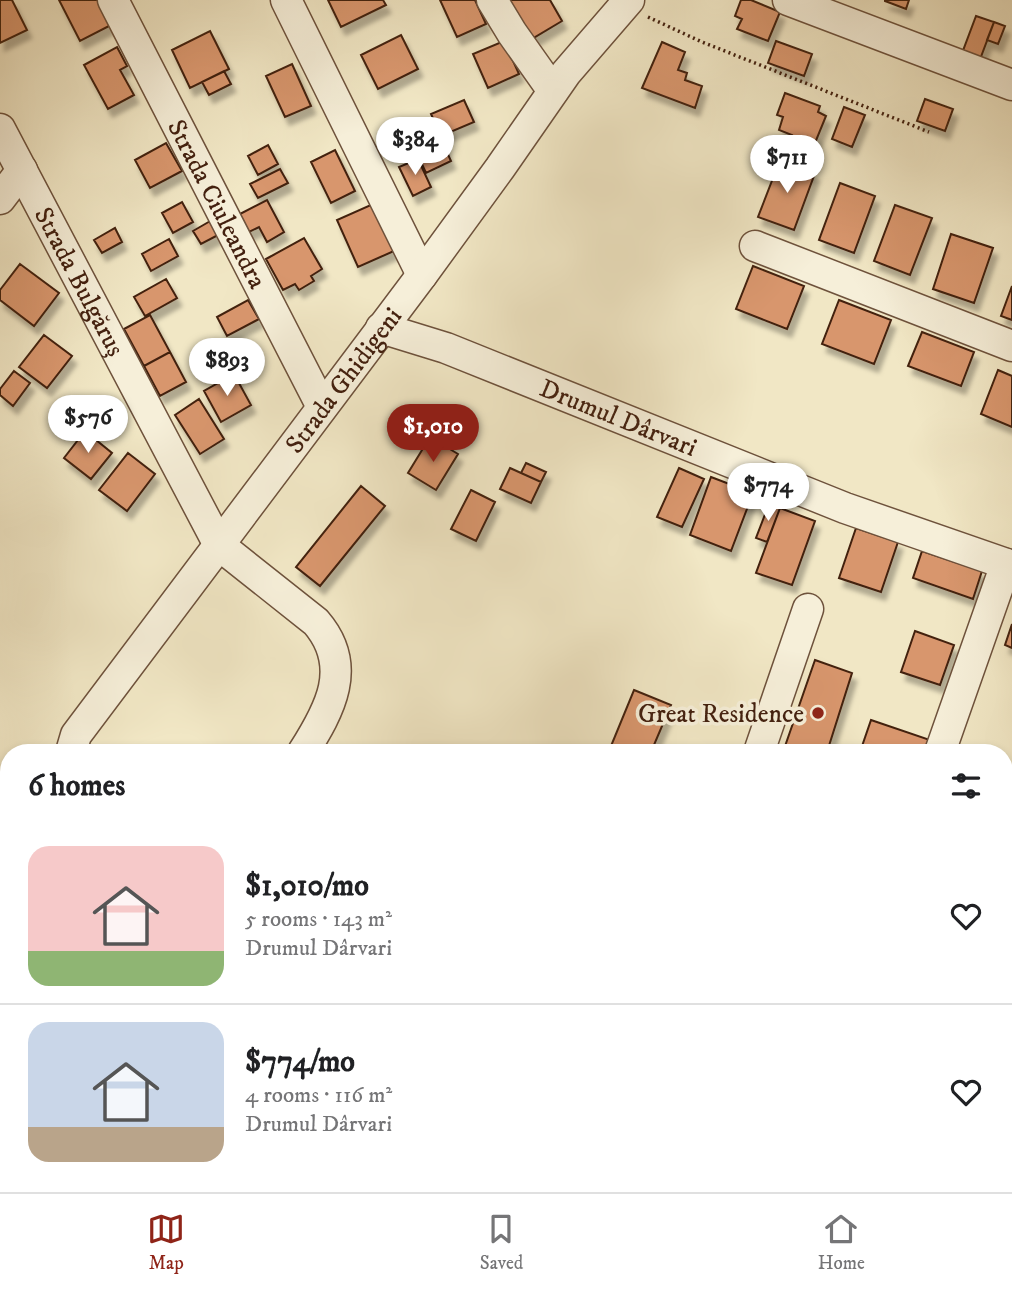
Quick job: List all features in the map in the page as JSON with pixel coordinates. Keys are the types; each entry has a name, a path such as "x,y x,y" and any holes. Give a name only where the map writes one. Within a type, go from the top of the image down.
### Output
{"street":[{"name":"Strada Ciuleandra","path":"113,0 322,407"},
{"path":"286,0 422,275"},
{"path":"492,0 553,91"},
{"path":"788,0 1012,85"},
{"name":"Strada Ghidigeni","path":"73,744 76,735 422,275 553,91 626,3"},
{"name":"Strada Bulgăruș","path":"0,129 219,545"},
{"path":"0,200 22,170"},
{"path":"755,246 1012,346"},
{"name":"Drumul Dârvari","path":"381,328 446,348 845,508 1009,565"},
{"path":"219,545 316,622 333,646 335,687 322,723 308,744"},
{"path":"943,744 1009,565"},
{"path":"762,744 808,609"}],"path":[{"path":"626,3 702,42 929,132"}],"building":[{"path":"0,0 12,0 27,30 0,43"},
{"path":"59,0 99,0 111,25 80,41"},
{"path":"328,0 383,0 386,5 341,27"},
{"path":"440,0 475,0 486,24 457,37"},
{"path":"507,0 550,0 562,21 530,40"},
{"path":"741,0 751,0 780,12 768,41 737,29 742,19 735,16"},
{"path":"885,0 909,0 906,9"},
{"path":"976,16 994,22 979,62 961,56"},
{"path":"994,22 1005,26 998,44 987,40"},
{"path":"210,31 229,69 190,88 172,50"},
{"path":"401,35 418,69 378,89 361,55"},
{"path":"504,41 519,74 488,88 473,54"},
{"path":"776,41 812,54 804,76 768,63"},
{"path":"662,42 685,52 678,70 687,73 685,80 702,86 695,108 642,88"},
{"path":"117,47 127,66 120,70 134,95 108,109 84,65"},
{"path":"292,64 311,106 285,117 266,76"},
{"path":"224,71 231,84 209,95 202,82"},
{"path":"785,93 820,106 818,112 826,116 815,143 803,139 802,142 779,130 783,117 777,115"},
{"path":"925,99 953,109 945,131 917,121"},
{"path":"464,100 474,122 441,136 431,114"},
{"path":"844,107 865,115 852,147 832,139"},
{"path":"441,139 451,161 426,173 416,151"},
{"path":"166,143 182,171 150,188 135,160"},
{"path":"268,145 278,164 258,175 248,156"},
{"path":"335,150 355,191 331,203 311,162"},
{"path":"418,159 431,187 413,196 399,167"},
{"path":"780,160 815,173 794,230 758,217"},
{"path":"280,169 288,183 258,198 250,184"},
{"path":"840,183 875,196 854,253 819,240"},
{"path":"267,200 284,232 267,242 259,227 247,233 238,215"},
{"path":"182,202 193,222 173,233 162,213"},
{"path":"373,204 394,251 358,267 337,220"},
{"path":"895,205 932,218 910,275 874,261"},
{"path":"212,220 220,234 201,244 193,231"},
{"path":"115,228 122,242 102,253 94,240"},
{"path":"951,234 993,248 974,303 933,289"},
{"path":"304,238 322,269 311,276 314,281 299,290 295,284 283,290 266,259"},
{"path":"169,239 178,256 151,271 142,254"},
{"path":"20,264 59,293 34,326 0,300 0,290"},
{"path":"753,266 804,286 787,329 736,309"},
{"path":"166,279 177,298 145,316 134,297"},
{"path":"1012,286 1012,320 1001,316"},
{"path":"248,300 259,319 227,336 217,317"},
{"path":"839,300 891,320 874,364 822,344"},
{"path":"150,315 170,352 144,366 124,329"},
{"path":"922,332 974,352 961,386 908,366"},
{"path":"44,335 72,356 47,388 19,367"},
{"path":"170,352 186,382 160,396 144,366"},
{"path":"998,370 1012,376 1012,427 981,414"},
{"path":"14,371 30,383 13,406 0,395 0,389"},
{"path":"234,374 251,405 221,422 204,391"},
{"path":"199,399 224,439 200,454 175,415"},
{"path":"85,431 112,453 91,479 64,458"},
{"path":"430,437 458,454 436,490 408,473"},
{"path":"128,453 155,474 127,511 99,490"},
{"path":"526,463 546,472 541,482 521,473"},
{"path":"510,468 541,482 531,503 500,489"},
{"path":"679,468 704,479 682,527 657,517"},
{"path":"711,477 753,493 731,551 690,535"},
{"path":"361,486 385,506 320,586 296,567"},
{"path":"471,490 495,502 476,541 451,529"},
{"path":"769,504 780,508 767,542 756,538"},
{"path":"780,508 815,521 792,585 756,573"},
{"path":"856,528 898,542 881,592 839,578"},
{"path":"922,551 982,571 973,599 913,578"},
{"path":"1012,624 1012,648 1005,645"},
{"path":"915,631 954,645 940,685 901,672"},
{"name":"Great Residence","path":"815,660 852,673 830,744 786,744"},
{"path":"634,690 671,705 654,744 612,744"},
{"path":"871,720 930,740 928,744 863,744"}],"place":[{"name":"Great Residence","path":"818,713"}]}
